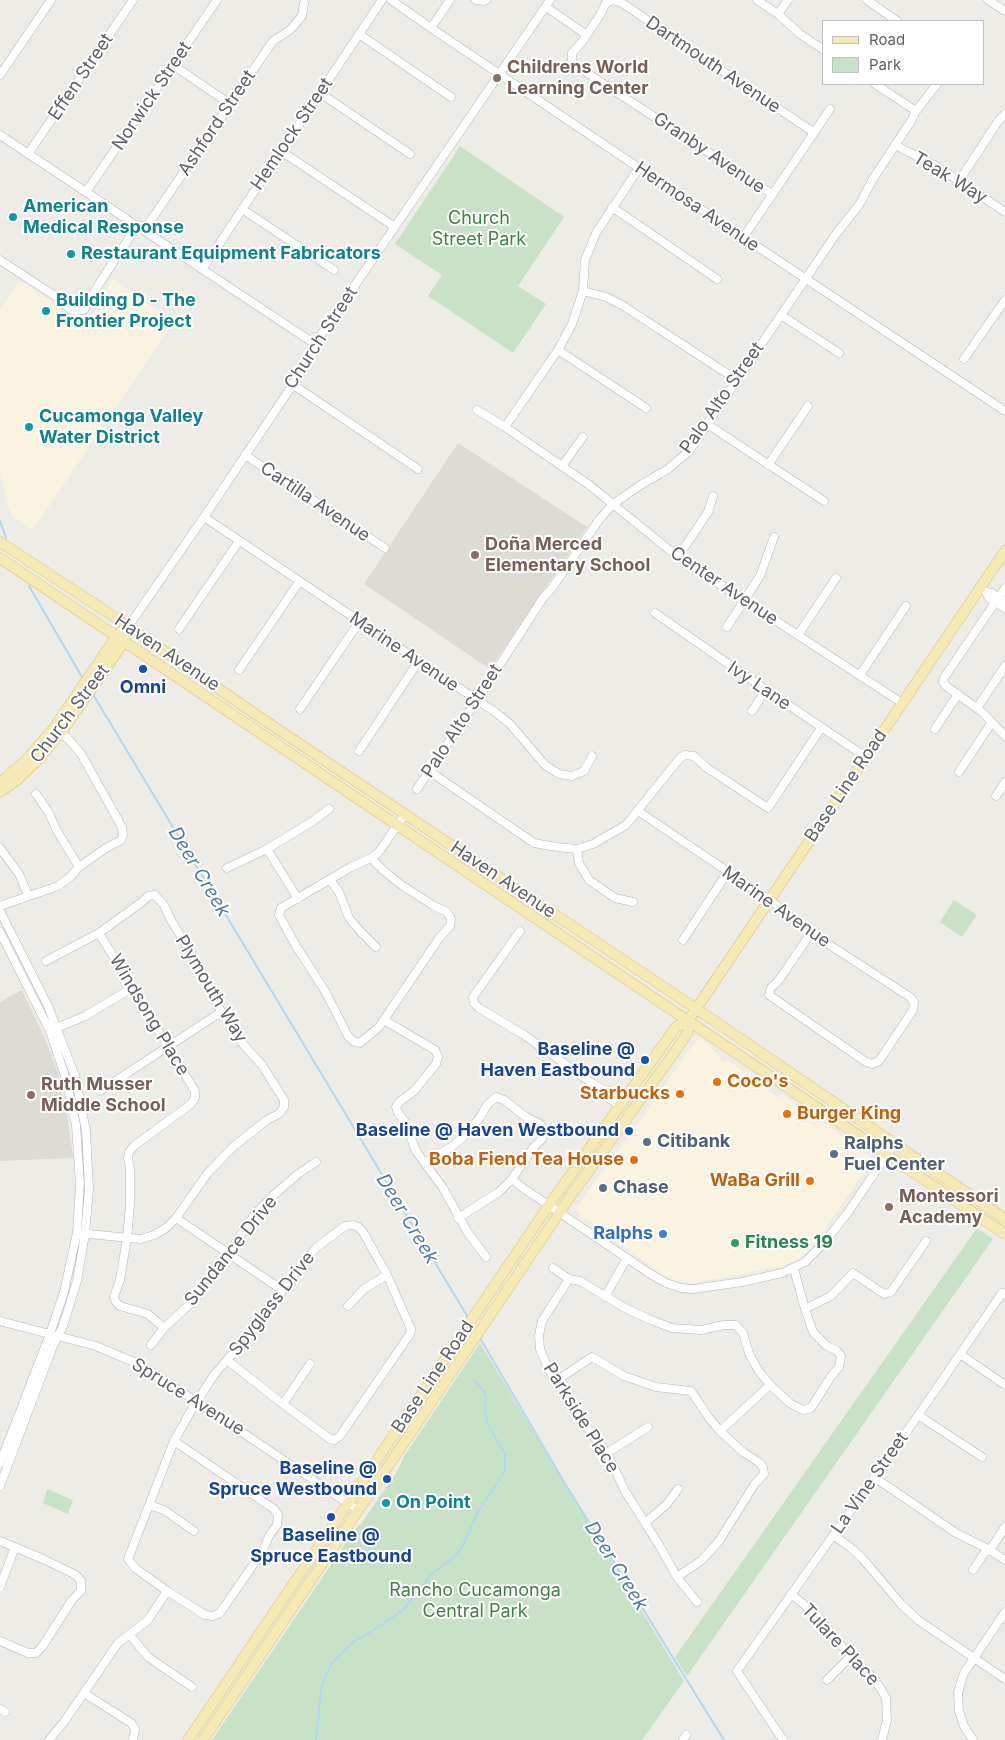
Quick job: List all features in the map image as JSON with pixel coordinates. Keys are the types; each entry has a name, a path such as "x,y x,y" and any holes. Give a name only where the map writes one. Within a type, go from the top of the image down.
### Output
{"main road":[{"name":"Haven Avenue","path":"0,542 696,1009 1005,1219"},
{"name":"Base Line Road","path":"188,1740 549,1205 676,1027 687,1022 902,703 983,590 1005,551"},
{"name":"Haven Avenue","path":"0,558 687,1022 1005,1234"},
{"name":"Church Street","path":"0,792 17,780 31,766 58,730 128,627"},
{"name":"Church Street","path":"0,783 58,730"},
{"name":"Base Line Road","path":"203,1740 560,1213 684,1039 688,1032 687,1022"}],"street":[{"path":"0,75 51,0"},
{"name":"Effen Street","path":"28,154 133,0"},
{"name":"Norwick Street","path":"86,192 217,0"},
{"name":"Hemlock Street","path":"203,268 382,0"},
{"name":"Hermosa Avenue","path":"391,0 743,238 911,347 1005,411"},
{"path":"431,28 450,0"},
{"name":"Church Street","path":"128,627 312,356 315,344 550,0"},
{"path":"546,7 587,35 606,3 613,0"},
{"name":"Dartmouth Avenue","path":"613,0 622,3 813,132"},
{"path":"757,0 822,49"},
{"path":"778,14 788,0"},
{"path":"867,0 896,20"},
{"path":"988,0 1005,11"},
{"name":"Ashford Street","path":"0,260 58,298 67,307 76,311 84,310 138,226 147,226 273,41 290,30 302,16 304,3"},
{"path":"359,34 451,96"},
{"name":"Granby Avenue","path":"587,35 572,53 572,60 575,65 772,194"},
{"path":"173,65 230,104"},
{"path":"877,85 916,111"},
{"name":"Palo Alto Street","path":"417,790 543,598 599,520 612,505 668,469 689,451 836,234 859,205 873,178 916,111 936,85"},
{"path":"320,93 410,154"},
{"path":"743,238 830,109"},
{"path":"959,181 1002,122 1005,114"},
{"path":"1,137 203,268 315,344"},
{"name":"Teak Way","path":"895,144 907,152 926,160 1005,212"},
{"path":"281,152 395,227"},
{"path":"505,427 558,350 572,324 582,291 585,260 596,233 639,168"},
{"path":"612,207 717,278"},
{"path":"242,209 334,270"},
{"path":"582,291 606,297 622,305 737,380"},
{"path":"964,359 1005,300"},
{"path":"781,315 839,353"},
{"path":"558,350 646,408"},
{"path":"292,384 418,469"},
{"path":"768,464 808,406"},
{"name":"Center Avenue","path":"477,410 588,484 678,557 902,703"},
{"path":"707,424 824,501"},
{"path":"562,466 583,437"},
{"name":"Cartilla Avenue","path":"246,455 386,548"},
{"path":"678,557 708,512 713,496"},
{"name":"Marine Avenue","path":"204,516 299,582 477,700 510,724 544,764 559,774 572,776 584,771 592,756"},
{"path":"727,627 760,576 774,536"},
{"path":"179,629 239,541"},
{"path":"798,635 836,578"},
{"path":"239,670 299,582"},
{"path":"983,590 1005,602"},
{"path":"983,590 989,598 1005,608"},
{"path":"860,675 906,606"},
{"path":"992,607 944,678 944,684 977,708 1005,736"},
{"name":"Ivy Lane","path":"655,613 866,757"},
{"path":"300,709 359,622"},
{"path":"359,751 418,662"},
{"path":"977,708 1005,666"},
{"path":"752,712 766,690"},
{"path":"935,729 958,694"},
{"path":"959,772 992,722"},
{"path":"429,771 534,843 556,848 577,849 593,844 619,830 638,811 680,758 685,755 694,756 707,768 768,808 821,728"},
{"path":"0,906 58,886 79,867 121,840 123,835 122,828 81,754 72,742 58,730"},
{"path":"996,796 1005,782"},
{"path":"36,794 49,813 56,829 79,867"},
{"path":"226,868 267,849 313,821 328,809"},
{"name":"Marine Avenue","path":"638,811 727,873 770,900 811,933 910,997 914,1002 913,1010 878,1061 872,1064 866,1062 769,994 770,988 779,980 811,933"},
{"path":"371,858 400,884 447,912 451,919 450,926 440,937 384,1020 360,1044 348,1036 325,991 296,946 279,915 281,908 379,852 405,814"},
{"path":"0,848 19,874 28,895"},
{"path":"267,849 298,899"},
{"path":"577,849 579,864 589,880 615,898 633,902"},
{"path":"683,940 727,873"},
{"path":"330,880 339,892 349,918 376,947"},
{"name":"Plymouth Way","path":"99,933 148,896 155,895 164,904 172,922 201,969 221,1012 243,1044 262,1065 284,1100 284,1106 279,1114 267,1120 234,1146 206,1174 176,1218"},
{"path":"0,911 48,1006 76,1125 81,1234 77,1282 0,1462"},
{"path":"520,931 473,998 474,1003 602,1089 609,1091 622,1104"},
{"path":"0,932 53,1029"},
{"path":"46,961 99,933"},
{"name":"Windsong Place","path":"99,933 195,1091 195,1098 191,1104 134,1146 129,1152 130,1205 127,1238"},
{"path":"53,1029 85,1016 132,988"},
{"path":"100,1091 221,1012"},
{"path":"384,1020 435,1050 438,1057 436,1064 414,1092 399,1102 396,1107 405,1122 416,1150 443,1188 458,1218 486,1257"},
{"path":"425,1163 454,1145 463,1137 480,1119 487,1105 496,1097 504,1100 526,1117 540,1124 544,1131 542,1139 533,1148 512,1178 499,1192 458,1218"},
{"path":"512,1178 523,1188 666,1283 681,1288 693,1289 742,1282 782,1273 794,1269 805,1262 825,1242 849,1211 894,1144"},
{"name":"Sundance Drive","path":"151,1345 164,1328 199,1294 229,1254 255,1214 298,1174 316,1162"},
{"path":"81,1234 141,1239 154,1235 166,1228 176,1218 282,1290"},
{"name":"Spyglass Drive","path":"167,1591 135,1568 128,1559 174,1441 214,1375 253,1332 298,1268 316,1248 338,1229 353,1225 358,1227 363,1232 387,1275"},
{"path":"127,1238 120,1280 114,1297 116,1302 120,1306 148,1314 164,1328"},
{"path":"805,1310 831,1296 854,1273 884,1294 891,1292 926,1241"},
{"path":"605,1297 627,1258"},
{"path":"553,1268 569,1278 580,1281 605,1297 651,1320 672,1328 701,1330 724,1325 736,1325 743,1333 748,1353 758,1370 770,1385 791,1404 803,1410 810,1408 830,1378 840,1367 841,1356 836,1350 827,1346 813,1332 794,1269"},
{"path":"227,1360 282,1404 334,1440 340,1436 410,1334 411,1329 387,1275 364,1288 348,1306"},
{"name":"Parkside Place","path":"569,1278 542,1321 539,1335 540,1350 547,1366 576,1412 607,1453 625,1491 677,1577 697,1602"},
{"name":"La Vine Street","path":"783,1740 737,1671 1004,1294"},
{"name":"Spruce Avenue","path":"0,1321 96,1346 128,1358 160,1376 358,1510"},
{"path":"0,1486 54,1336"},
{"path":"960,1354 1005,1385"},
{"path":"556,1380 592,1357 624,1376 656,1387 691,1391 720,1431 763,1467 764,1474 754,1485 719,1541 702,1560 677,1577"},
{"path":"282,1404 310,1364"},
{"path":"720,1431 770,1385"},
{"path":"918,1415 982,1457"},
{"path":"607,1453 648,1427"},
{"path":"49,1740 118,1643 148,1620 167,1591 205,1615 213,1616 220,1613 262,1552 269,1536 277,1525 278,1516 274,1509 174,1441"},
{"path":"874,1477 956,1533 990,1550 1005,1560"},
{"path":"645,1523 667,1504 678,1489"},
{"path":"149,1504 164,1510 194,1531"},
{"path":"973,1570 1005,1528"},
{"path":"833,1535 863,1559 900,1604 918,1620 1005,1680"},
{"path":"0,1541 70,1572 81,1581 80,1591 36,1653 28,1653 0,1641"},
{"path":"0,1587 15,1547"},
{"name":"Tulare Place","path":"791,1594 816,1614 851,1656 876,1681 886,1698 887,1720 882,1740"},
{"path":"973,1740 964,1726 958,1711 958,1692 964,1673 1005,1612"},
{"path":"130,1635 148,1657 192,1687"},
{"path":"827,1680 851,1656"},
{"path":"84,1693 131,1723 135,1728 133,1740"}],"shaded area":[{"name":"Cucamonga Valley Water District","path":"112,279 174,321 33,530 11,515 0,473 0,309 19,281 48,299 69,320 79,323 85,322 94,313"},
{"name":"Doña Merced Elementary School","path":"458,443 587,527 490,669 364,584"},
{"name":"Ruth Musser Middle School","path":"22,990 57,1070 68,1120 73,1158 0,1161 0,1002"},
{"path":"699,1038 721,1056 719,1059 725,1062 727,1060 779,1098 782,1095 785,1096 798,1107 865,1152 870,1161 812,1247 800,1258 786,1265 694,1283 679,1281 665,1276 580,1216 576,1208"}],"green space":[{"name":"Church Street Park","path":"460,146 564,217 518,286 546,304 513,353 428,296 442,275 395,244"},
{"path":"954,900 977,915 962,937 940,922"},
{"path":"977,1228 993,1239 687,1676 675,1657"},
{"name":"Rancho Cucamonga Central Park","path":"480,1343 684,1681 642,1740 212,1740 356,1528 361,1524 396,1473 405,1455"},
{"path":"47,1489 73,1500 68,1514 43,1503"}],"waterway":[{"name":"Deer Creek","path":"0,521 6,538"},
{"name":"Deer Creek","path":"29,586 82,677"},
{"name":"Deer Creek","path":"94,696 469,1319"},
{"name":"Deer Creek","path":"480,1338 564,1482 724,1740"},
{"path":"316,1740 321,1689 333,1662 352,1643 403,1610 432,1574 456,1555 461,1549 478,1512 502,1476 505,1469 505,1454 487,1423 486,1397 474,1379"}],"place":[{"name":"Childrens World Learning Center","path":"497,78"},
{"name":"American Medical Response","path":"13,217"},
{"name":"Restaurant Equipment Fabricators","path":"71,254"},
{"name":"Building D - The Frontier Project","path":"46,311"},
{"name":"Cucamonga Valley Water District","path":"29,427"},
{"name":"Doña Merced Elementary School","path":"475,555"},
{"name":"Omni","path":"143,669"},
{"name":"Baseline @ Haven Eastbound","path":"645,1060"},
{"name":"Coco's","path":"717,1082"},
{"name":"Starbucks","path":"680,1094"},
{"name":"Ruth Musser Middle School","path":"31,1095"},
{"name":"Burger King","path":"787,1114"},
{"name":"Baseline @ Haven Westbound","path":"629,1131"},
{"name":"Citibank","path":"647,1142"},
{"name":"Ralphs Fuel Center","path":"834,1154"},
{"name":"Boba Fiend Tea House","path":"634,1160"},
{"name":"WaBa Grill","path":"810,1181"},
{"name":"Chase","path":"603,1188"},
{"name":"Montessori Academy","path":"889,1207"},
{"name":"Ralphs","path":"663,1234"},
{"name":"Fitness 19","path":"735,1243"},
{"name":"Baseline @ Spruce Westbound","path":"387,1479"},
{"name":"On Point","path":"386,1503"},
{"name":"Baseline @ Spruce Eastbound","path":"331,1517"}]}
